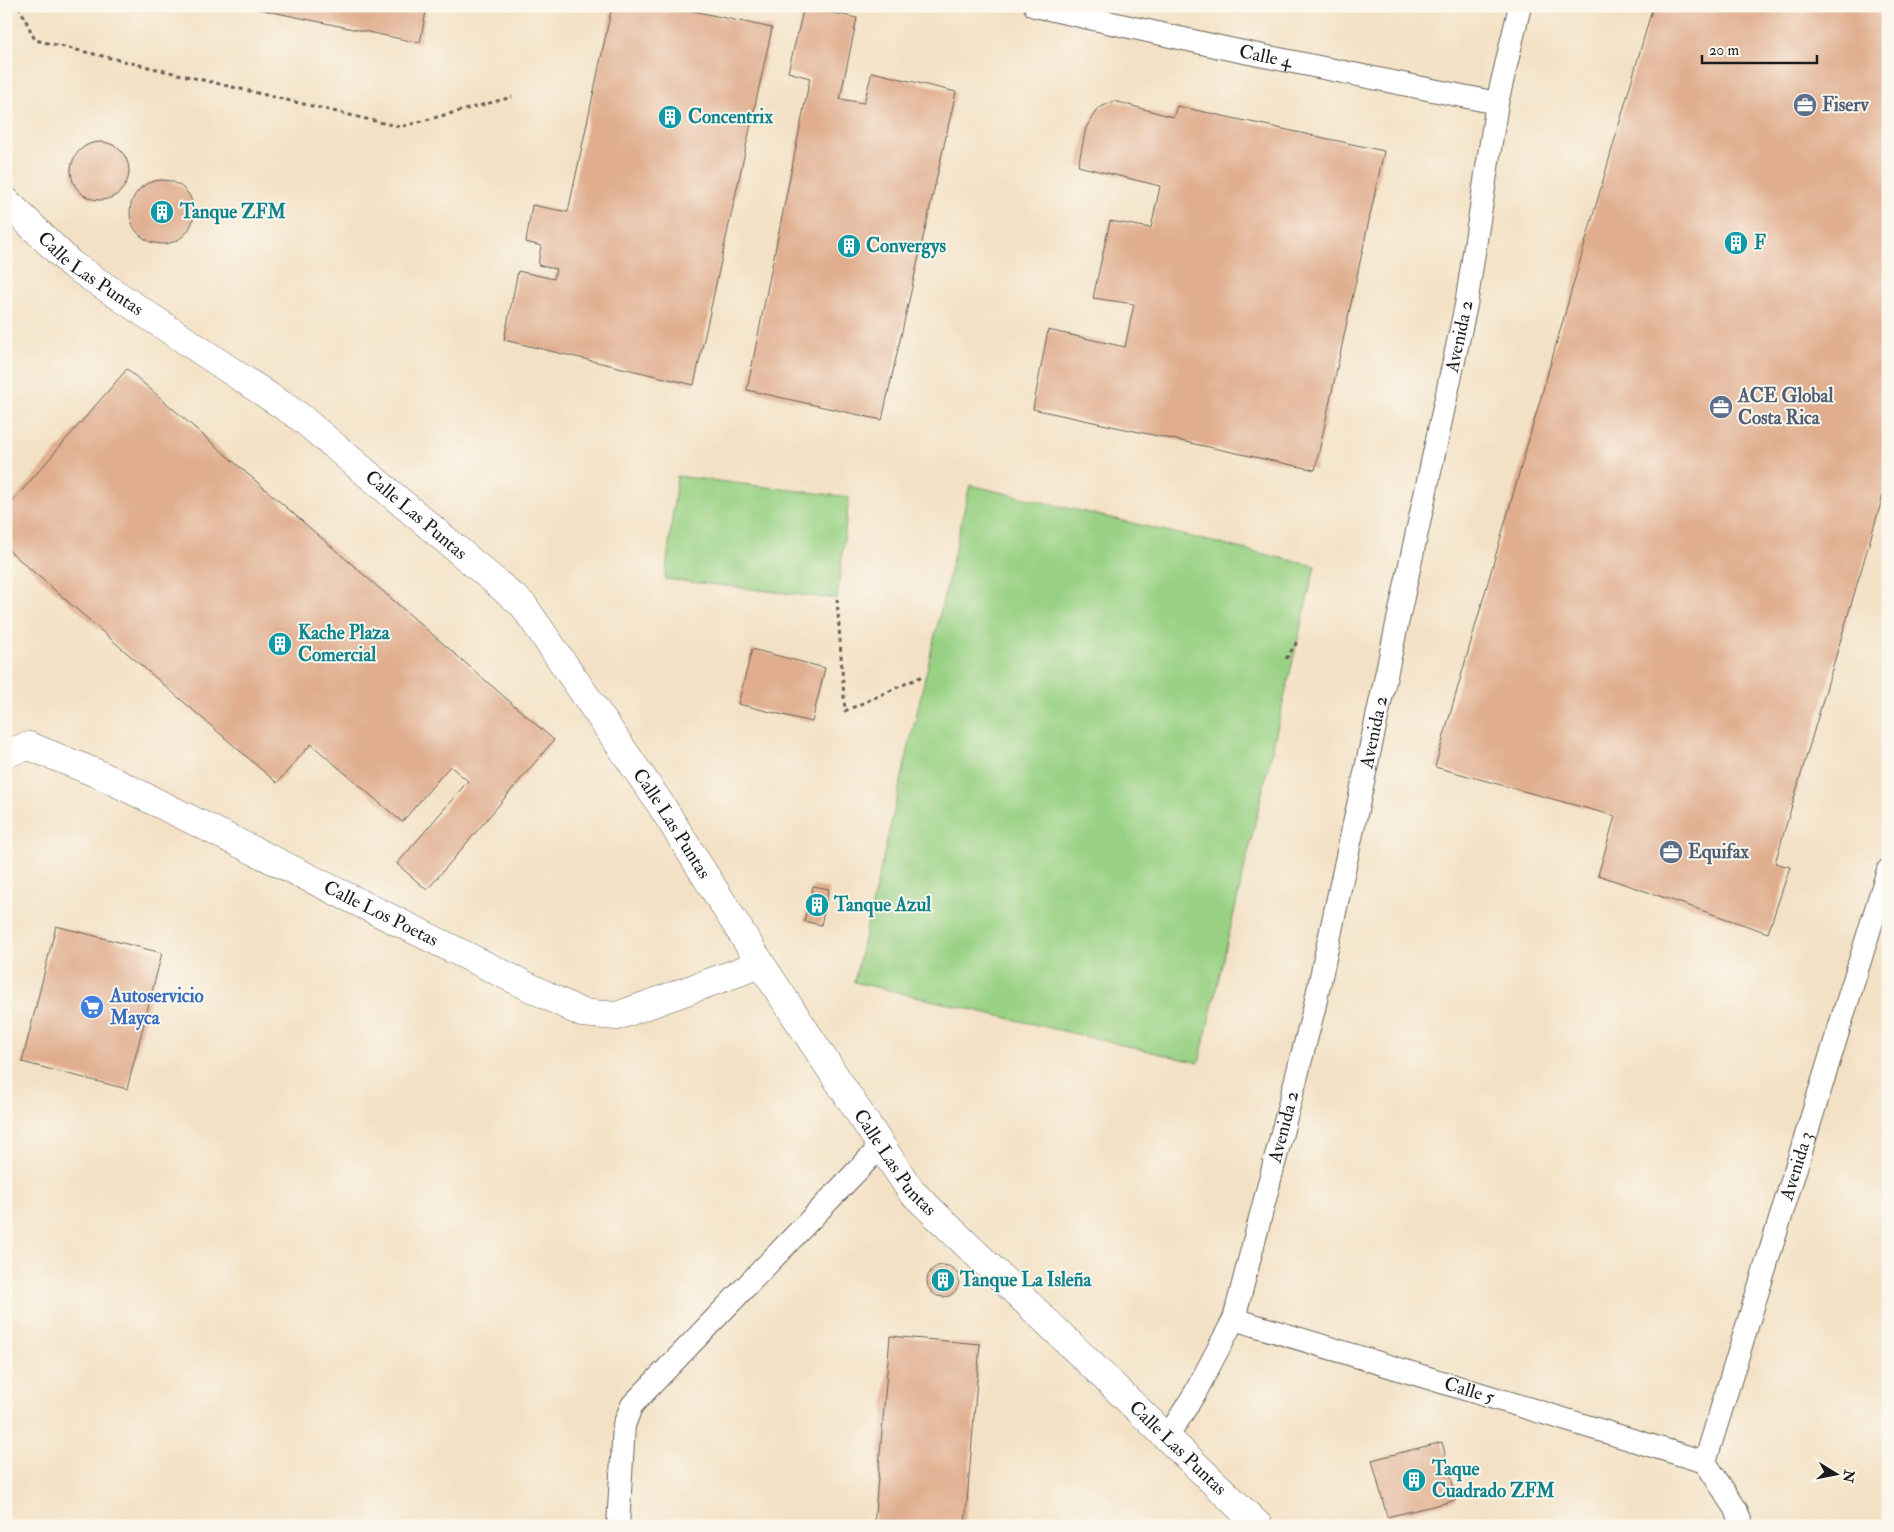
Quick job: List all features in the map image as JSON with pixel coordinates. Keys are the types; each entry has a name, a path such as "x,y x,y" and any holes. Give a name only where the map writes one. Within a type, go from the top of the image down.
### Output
{"street":[{"name":"Calle Las Puntas","path":"6,202 71,264 300,417 523,605 660,802 761,964 910,1191 1259,1526"},
{"name":"Calle Los Poetas","path":"6,753 29,746 101,775 582,1013 617,1016 761,964"}],"lane":[{"name":"Calle 4","path":"1035,6 1229,49 1497,103"},
{"name":"Avenida 2","path":"1167,1438 1195,1393 1234,1319 1319,990 1466,304 1497,103 1520,6"},
{"name":"Avenida 3","path":"1705,1462 1888,870"},
{"path":"618,1526 624,1425 632,1405 881,1146"},
{"name":"Calle 5","path":"1234,1319 1705,1462"},
{"path":"1705,1462 1736,1508 1742,1526"}],"path":[{"path":"19,6 35,40 400,127 512,97"},
{"path":"837,599 845,712 925,674"},
{"path":"1286,659 1297,642"}],"green space":[{"path":"677,476 849,497 837,599 665,579"},
{"path":"970,485 1315,566 1199,1063 854,982"}],"building":[{"path":"244,6 427,6 420,43"},
{"name":"Concentrix","path":"612,6 670,6 772,28 694,385 504,340 518,271 554,279 556,269 538,265 541,246 526,242 532,205 568,212"},
{"name":"F","path":"1653,6 1888,6 1888,479 1775,863 1790,867 1768,933 1598,875 1615,816 1435,767"},
{"name":"Convergys","path":"804,7 857,18 840,99 864,103 872,72 956,92 882,420 747,390 810,78 788,72"},
{"path":"1114,101 1173,117 1177,106 1384,151 1315,470 1033,409 1048,330 1125,347 1134,304 1093,298 1110,221 1151,228 1160,186 1078,166 1086,128 1097,109"},
{"path":"100,142 116,147 124,155 129,171 124,187 116,195 100,200 84,195 76,187 71,171 76,155 84,147"},
{"name":"Tanque ZFM","path":"162,180 174,182 185,189 192,200 194,212 192,224 185,235 174,242 162,244 150,242 139,235 132,224 130,212 132,200 139,189 150,182"},
{"name":"Kache Plaza Comercial","path":"127,369 554,740 427,890 397,864 468,781 450,766 402,822 311,744 277,783 6,548 6,509"},
{"path":"752,649 825,668 812,722 738,704"},
{"name":"Tanque Azul","path":"813,886 829,889 821,925 804,921"},
{"name":"Autoservicio Mayca","path":"56,926 162,953 127,1089 22,1062"},
{"name":"Tanque La Isleña","path":"943,1265 955,1269 959,1281 955,1293 943,1297 931,1293 927,1281 931,1269"},
{"path":"890,1336 980,1344 965,1526 874,1526"},
{"name":"Taque Cuadrado ZFM","path":"1442,1442 1457,1500 1387,1517 1372,1460"},
{"path":"1054,1521 1077,1525 1077,1526 1053,1526"}],"place":[{"name":"Fiserv","path":"1805,105"},
{"name":"Concentrix","path":"670,117"},
{"name":"Tanque ZFM","path":"162,212"},
{"name":"F","path":"1736,243"},
{"name":"Convergys","path":"849,246"},
{"name":"ACE Global Costa Rica","path":"1721,407"},
{"name":"Kache Plaza Comercial","path":"280,644"},
{"name":"Equifax","path":"1671,852"},
{"name":"Tanque Azul","path":"817,905"},
{"name":"Autoservicio Mayca","path":"92,1007"},
{"name":"Tanque La Isleña","path":"943,1280"},
{"name":"Taque Cuadrado ZFM","path":"1414,1480"}]}
